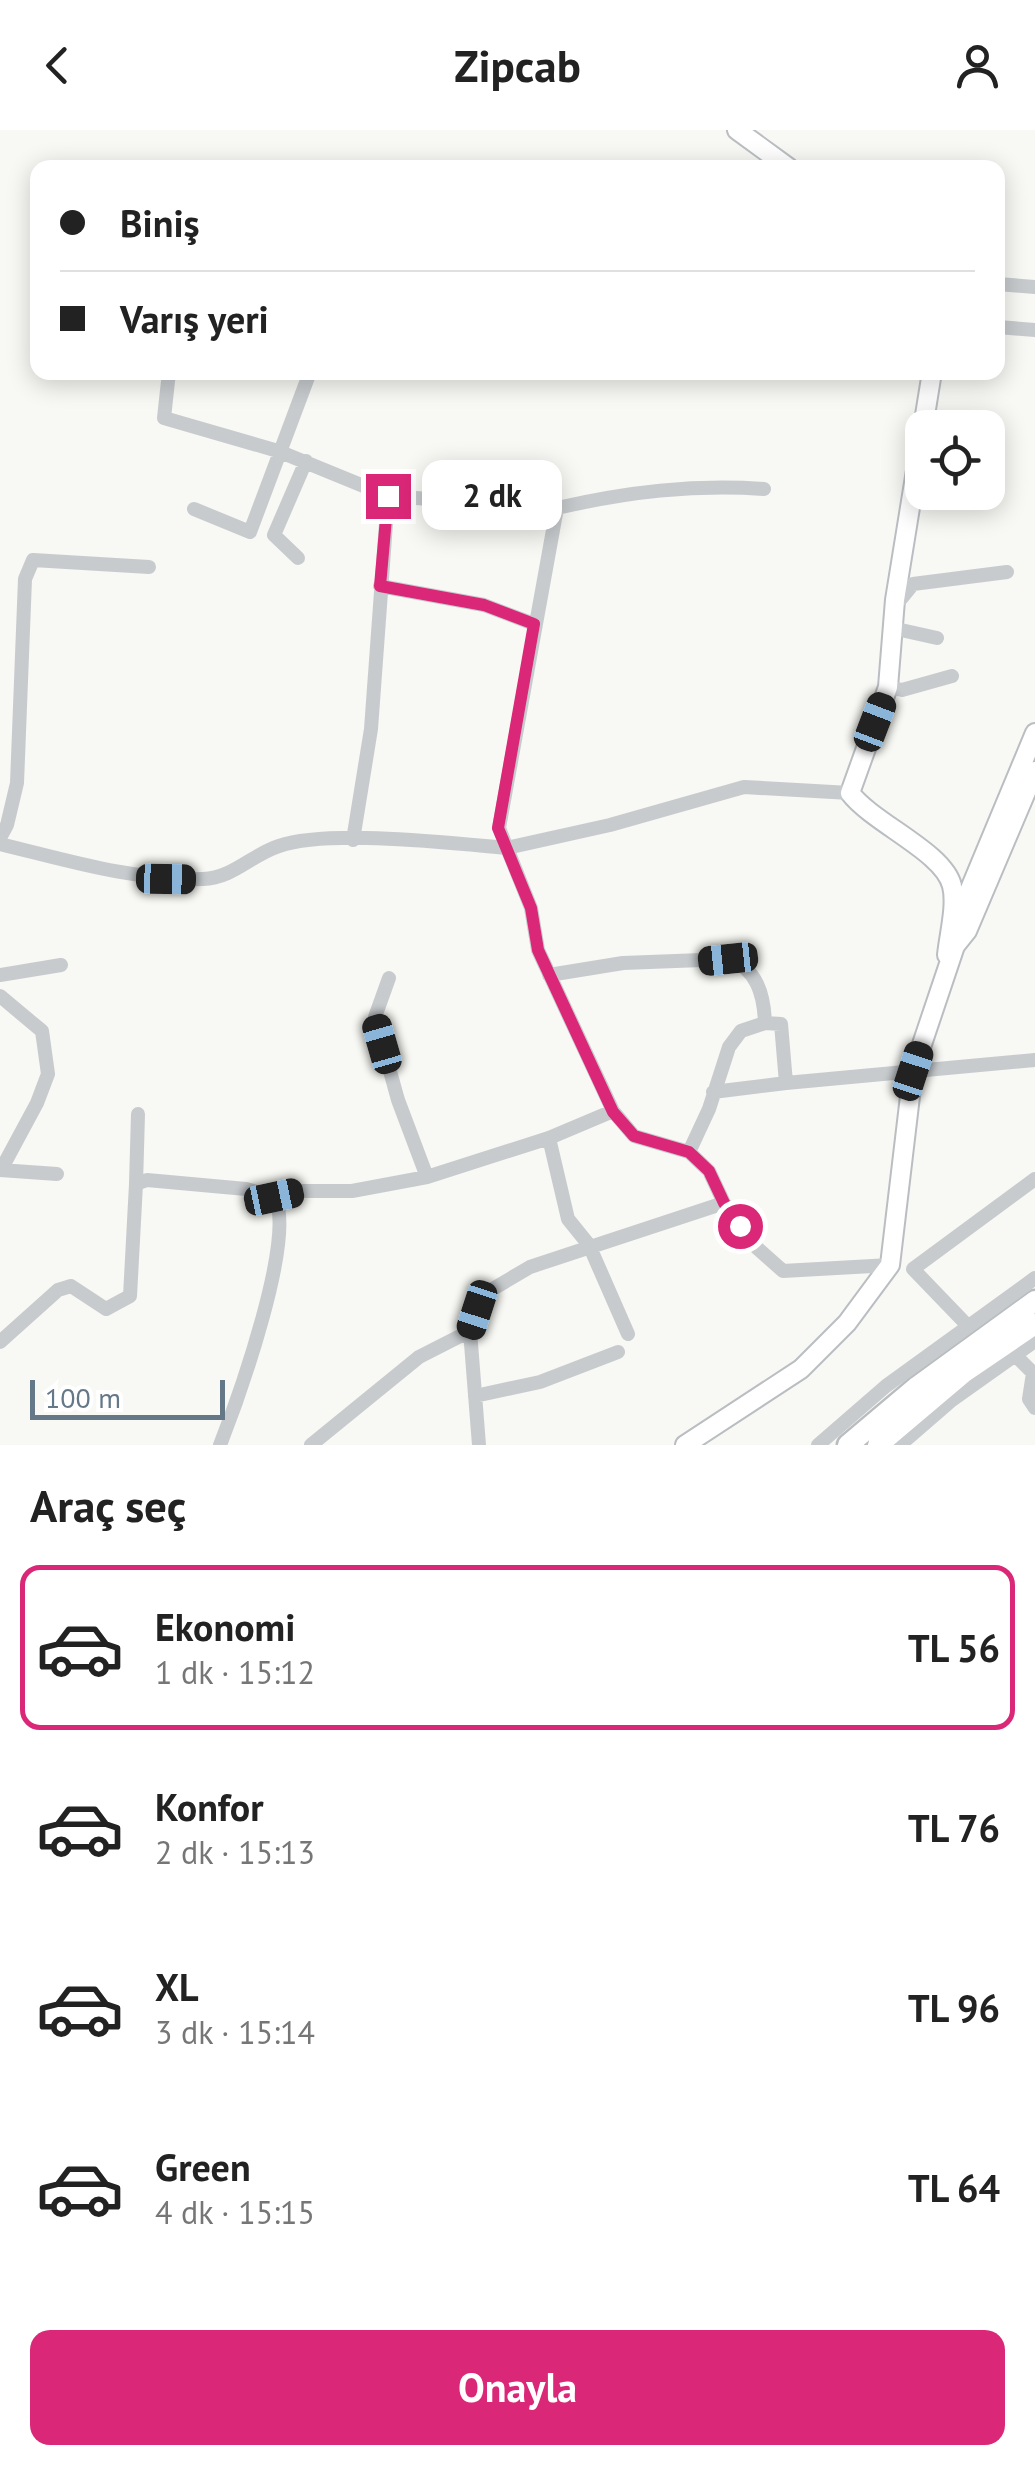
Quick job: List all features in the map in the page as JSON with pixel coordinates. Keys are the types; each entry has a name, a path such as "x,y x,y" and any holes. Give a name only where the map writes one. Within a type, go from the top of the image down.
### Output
{"highway":[{"path":"848,1445 918,1386 1035,1302"},
{"path":"878,1445 963,1373 1035,1324"}],"main road":[{"path":"738,130 777,160"},
{"path":"931,380 895,600 888,688 850,793 890,830 946,869 954,889 944,976"},
{"path":"955,946 955,927 1035,733"},
{"path":"685,1445 801,1369 848,1323 890,1265 913,1071 955,946 967,931 1035,771"}],"street":[{"path":"1005,285 1035,287"},
{"path":"1005,327 1035,330"},
{"path":"169,380 164,418 278,451 388,496 558,508 656,489 713,485 764,489"},
{"path":"194,508 250,532 307,380"},
{"path":"298,558 274,535 306,461"},
{"path":"353,840 371,728 388,496"},
{"path":"558,508 498,828 520,873 538,950 613,1112 634,1136 689,1152 709,1171 724,1203 757,1248 784,1271 890,1265"},
{"path":"149,567 33,560 24,580 16,782 0,841 166,879 208,879 229,874 278,846 353,840 507,848 610,825 744,787 850,793"},
{"path":"895,600 900,600 913,584 1007,572"},
{"path":"380,586 484,605 534,624"},
{"path":"892,628 937,638"},
{"path":"888,688 902,690 952,676"},
{"path":"549,975 623,963 728,959 744,964 759,984 765,1024"},
{"path":"0,974 61,965"},
{"path":"388,978 375,1016 398,1100 427,1177"},
{"path":"0,996 42,1031 48,1074 37,1104 0,1170 57,1174"},
{"path":"689,1152 728,1047 741,1031 781,1024 786,1084"},
{"path":"713,1092 1035,1060"},
{"path":"136,1184 147,1180 246,1189 274,1197 301,1191 352,1191 427,1177 549,1138 613,1112"},
{"path":"0,1342 58,1290 71,1286 106,1308 130,1296 138,1114"},
{"path":"549,1138 568,1219 589,1244 628,1334"},
{"path":"966,1325 913,1269 1035,1179"},
{"path":"220,1445 241,1390 276,1264 280,1206 274,1197"},
{"path":"479,1445 470,1331 477,1310 491,1290 530,1266 724,1203"},
{"path":"818,1445 886,1386 1035,1278"},
{"path":"310,1445 420,1357 470,1331"},
{"path":"900,1445 952,1400 1035,1341"},
{"path":"475,1396 540,1382 618,1352"},
{"path":"1015,1355 1034,1373 1029,1399 1035,1408"}],"route":[{"path":"388,496 380,586 484,605 534,624 498,828 520,873 538,950 613,1112 634,1136 689,1152 709,1171 740,1226"}]}
